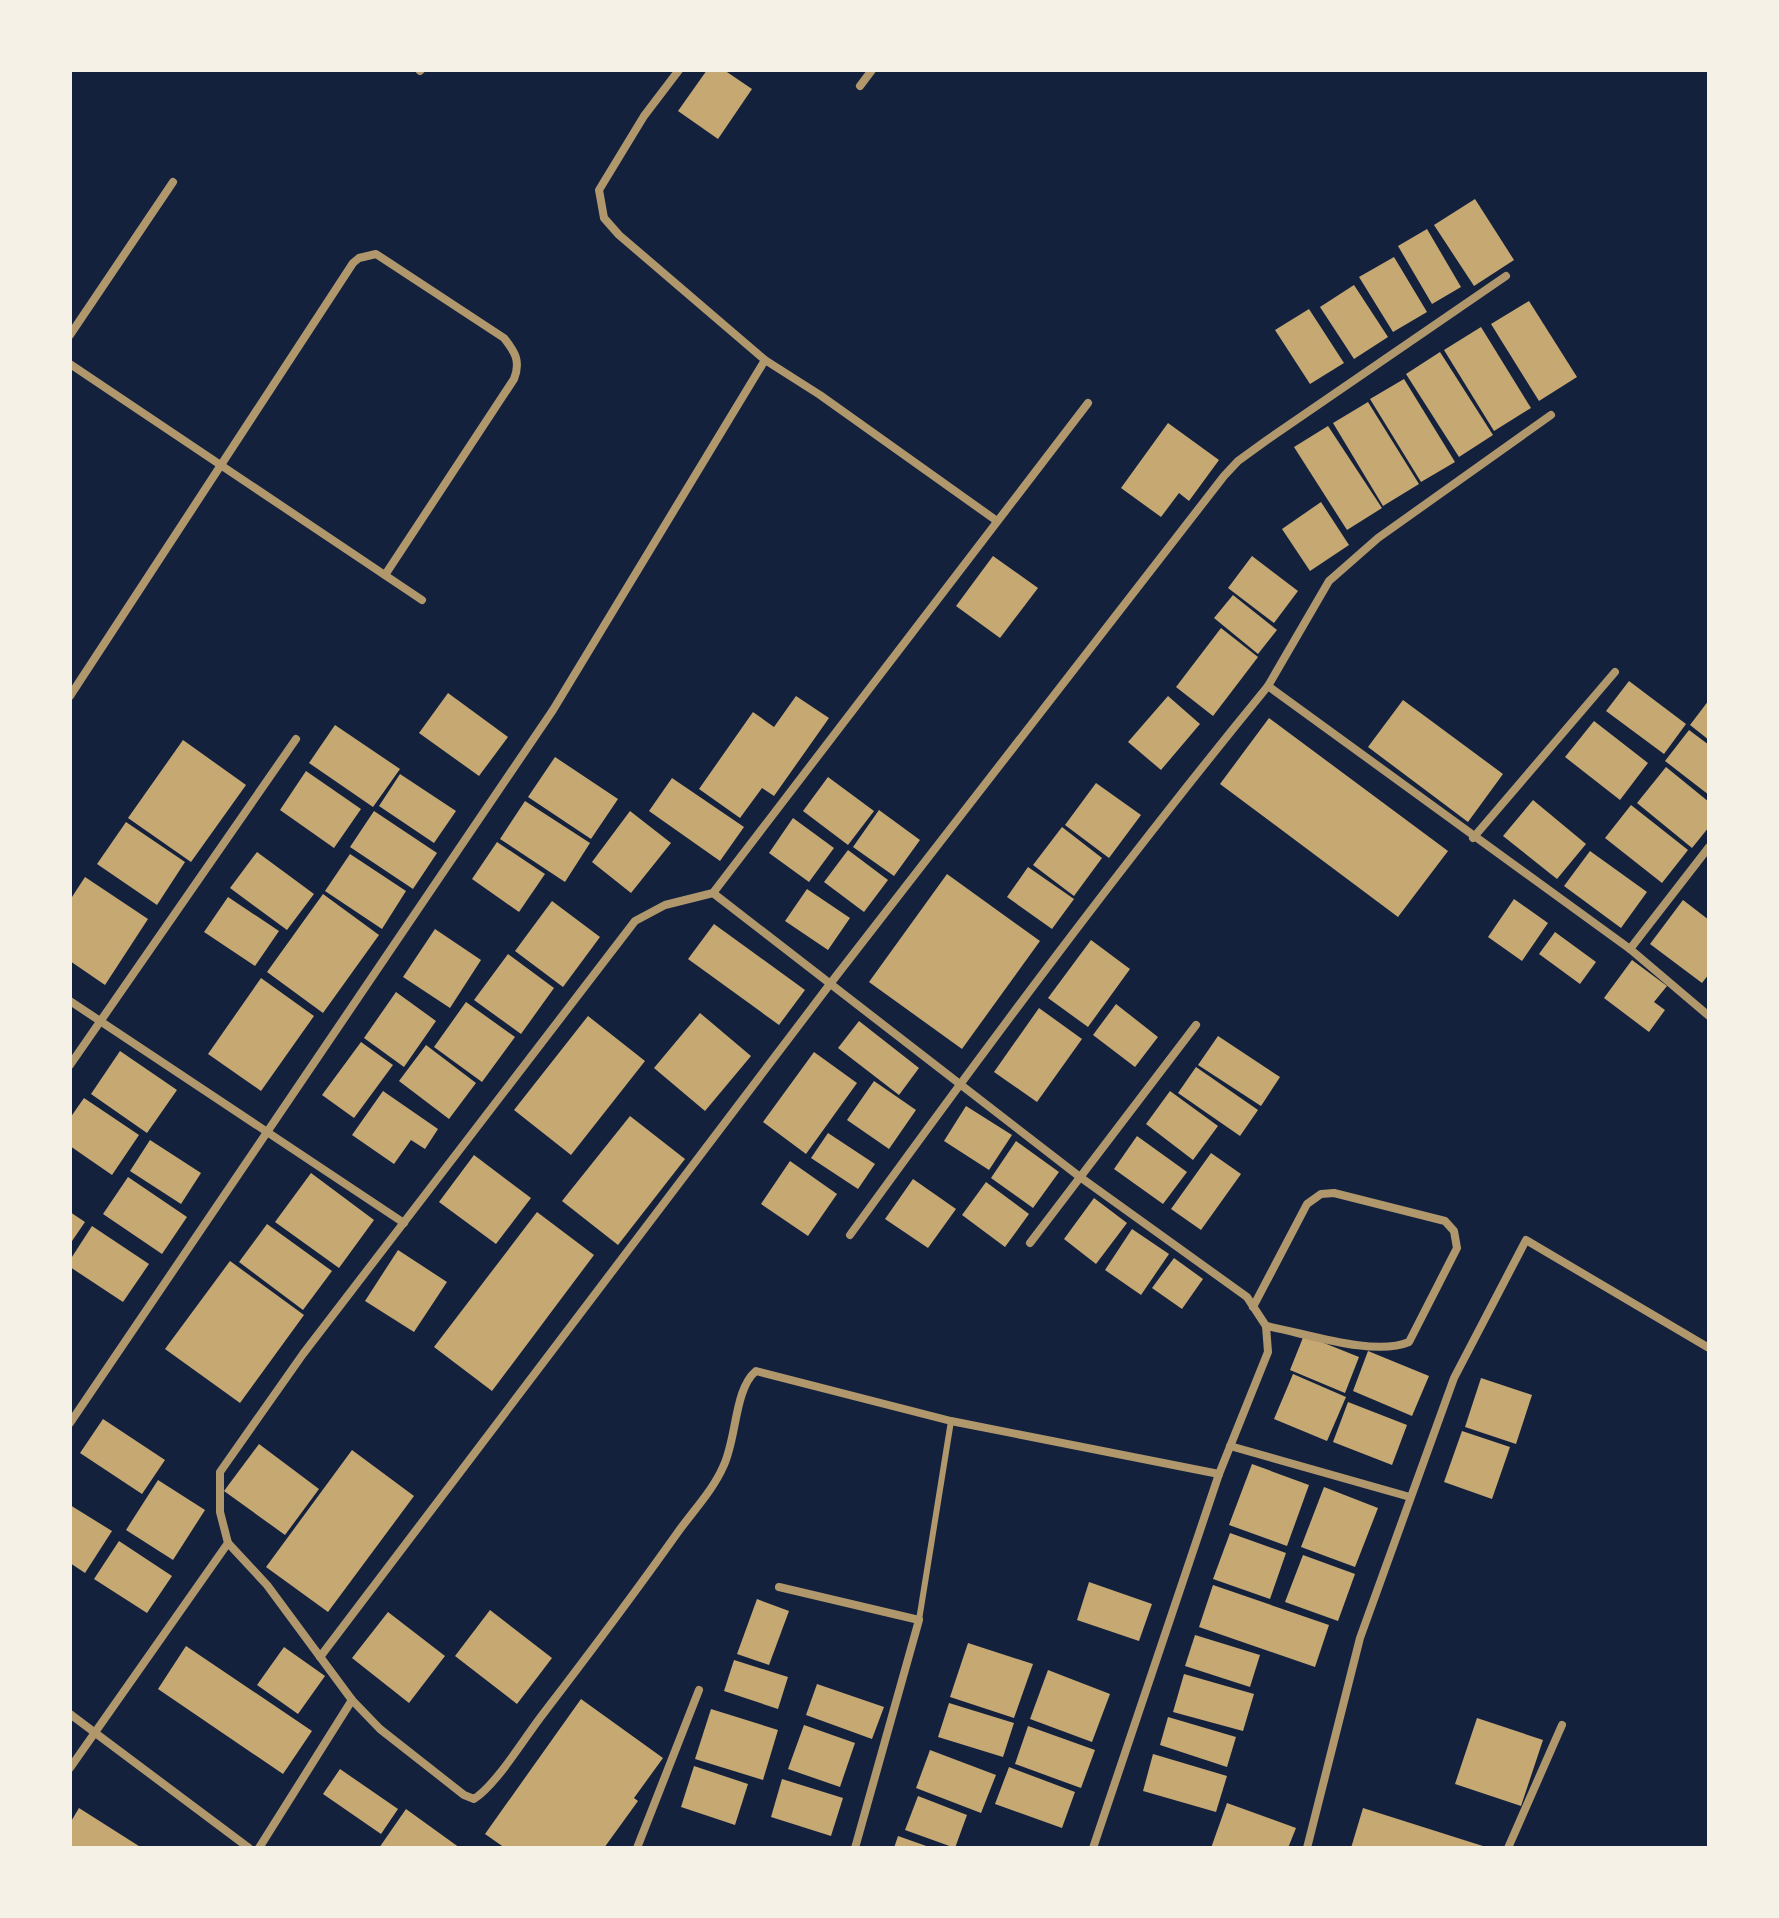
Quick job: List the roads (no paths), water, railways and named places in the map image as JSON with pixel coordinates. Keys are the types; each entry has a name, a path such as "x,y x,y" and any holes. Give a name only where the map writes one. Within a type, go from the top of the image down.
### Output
{"street":[{"path":"679,70 644,116 599,190 604,218 619,235 765,360 820,395 997,521"},
{"path":"860,86 872,70"},
{"path":"70,335 173,182"},
{"path":"70,696 353,263 359,258 376,254 504,338 515,352 519,367 385,575"},
{"path":"320,1657 830,984 1224,476 1238,461 1267,440 1506,276"},
{"path":"70,1423 553,710 765,360"},
{"path":"70,364 422,600"},
{"path":"1088,403 713,893 665,905 635,921 303,1354 220,1472 220,1512 228,1543 267,1585 352,1700 380,1729 464,1795 474,1799 482,1794 644,1580 723,1468 734,1436 743,1389 747,1378 756,1371 951,1421 1219,1474"},
{"path":"850,1235 1175,800 1268,686 1329,581 1378,538 1551,415"},
{"path":"1473,838 1615,672"},
{"path":"1268,686 1473,838 1630,949 1709,1016"},
{"path":"70,1065 296,739"},
{"path":"1630,949 1709,847"},
{"path":"713,893 1080,1177 1247,1297 1266,1326 1268,1352 1219,1474 1093,1848"},
{"path":"70,1001 404,1223"},
{"path":"1030,1243 1196,1025"},
{"path":"1253,1307 1307,1204 1321,1194 1334,1193 1445,1221 1454,1231 1457,1248 1409,1342 1394,1348 1375,1348 1266,1326"},
{"path":"1307,1848 1360,1638 1410,1497 1454,1378 1526,1240 1709,1348"},
{"path":"1230,1446 1410,1497"},
{"path":"70,1768 228,1543"},
{"path":"779,1587 919,1620 855,1848"},
{"path":"637,1848 699,1690"},
{"path":"259,1848 352,1700"},
{"path":"70,1714 249,1848"},
{"path":"1508,1848 1562,1725"}],"lane":[{"path":"919,1620 951,1421"}]}
